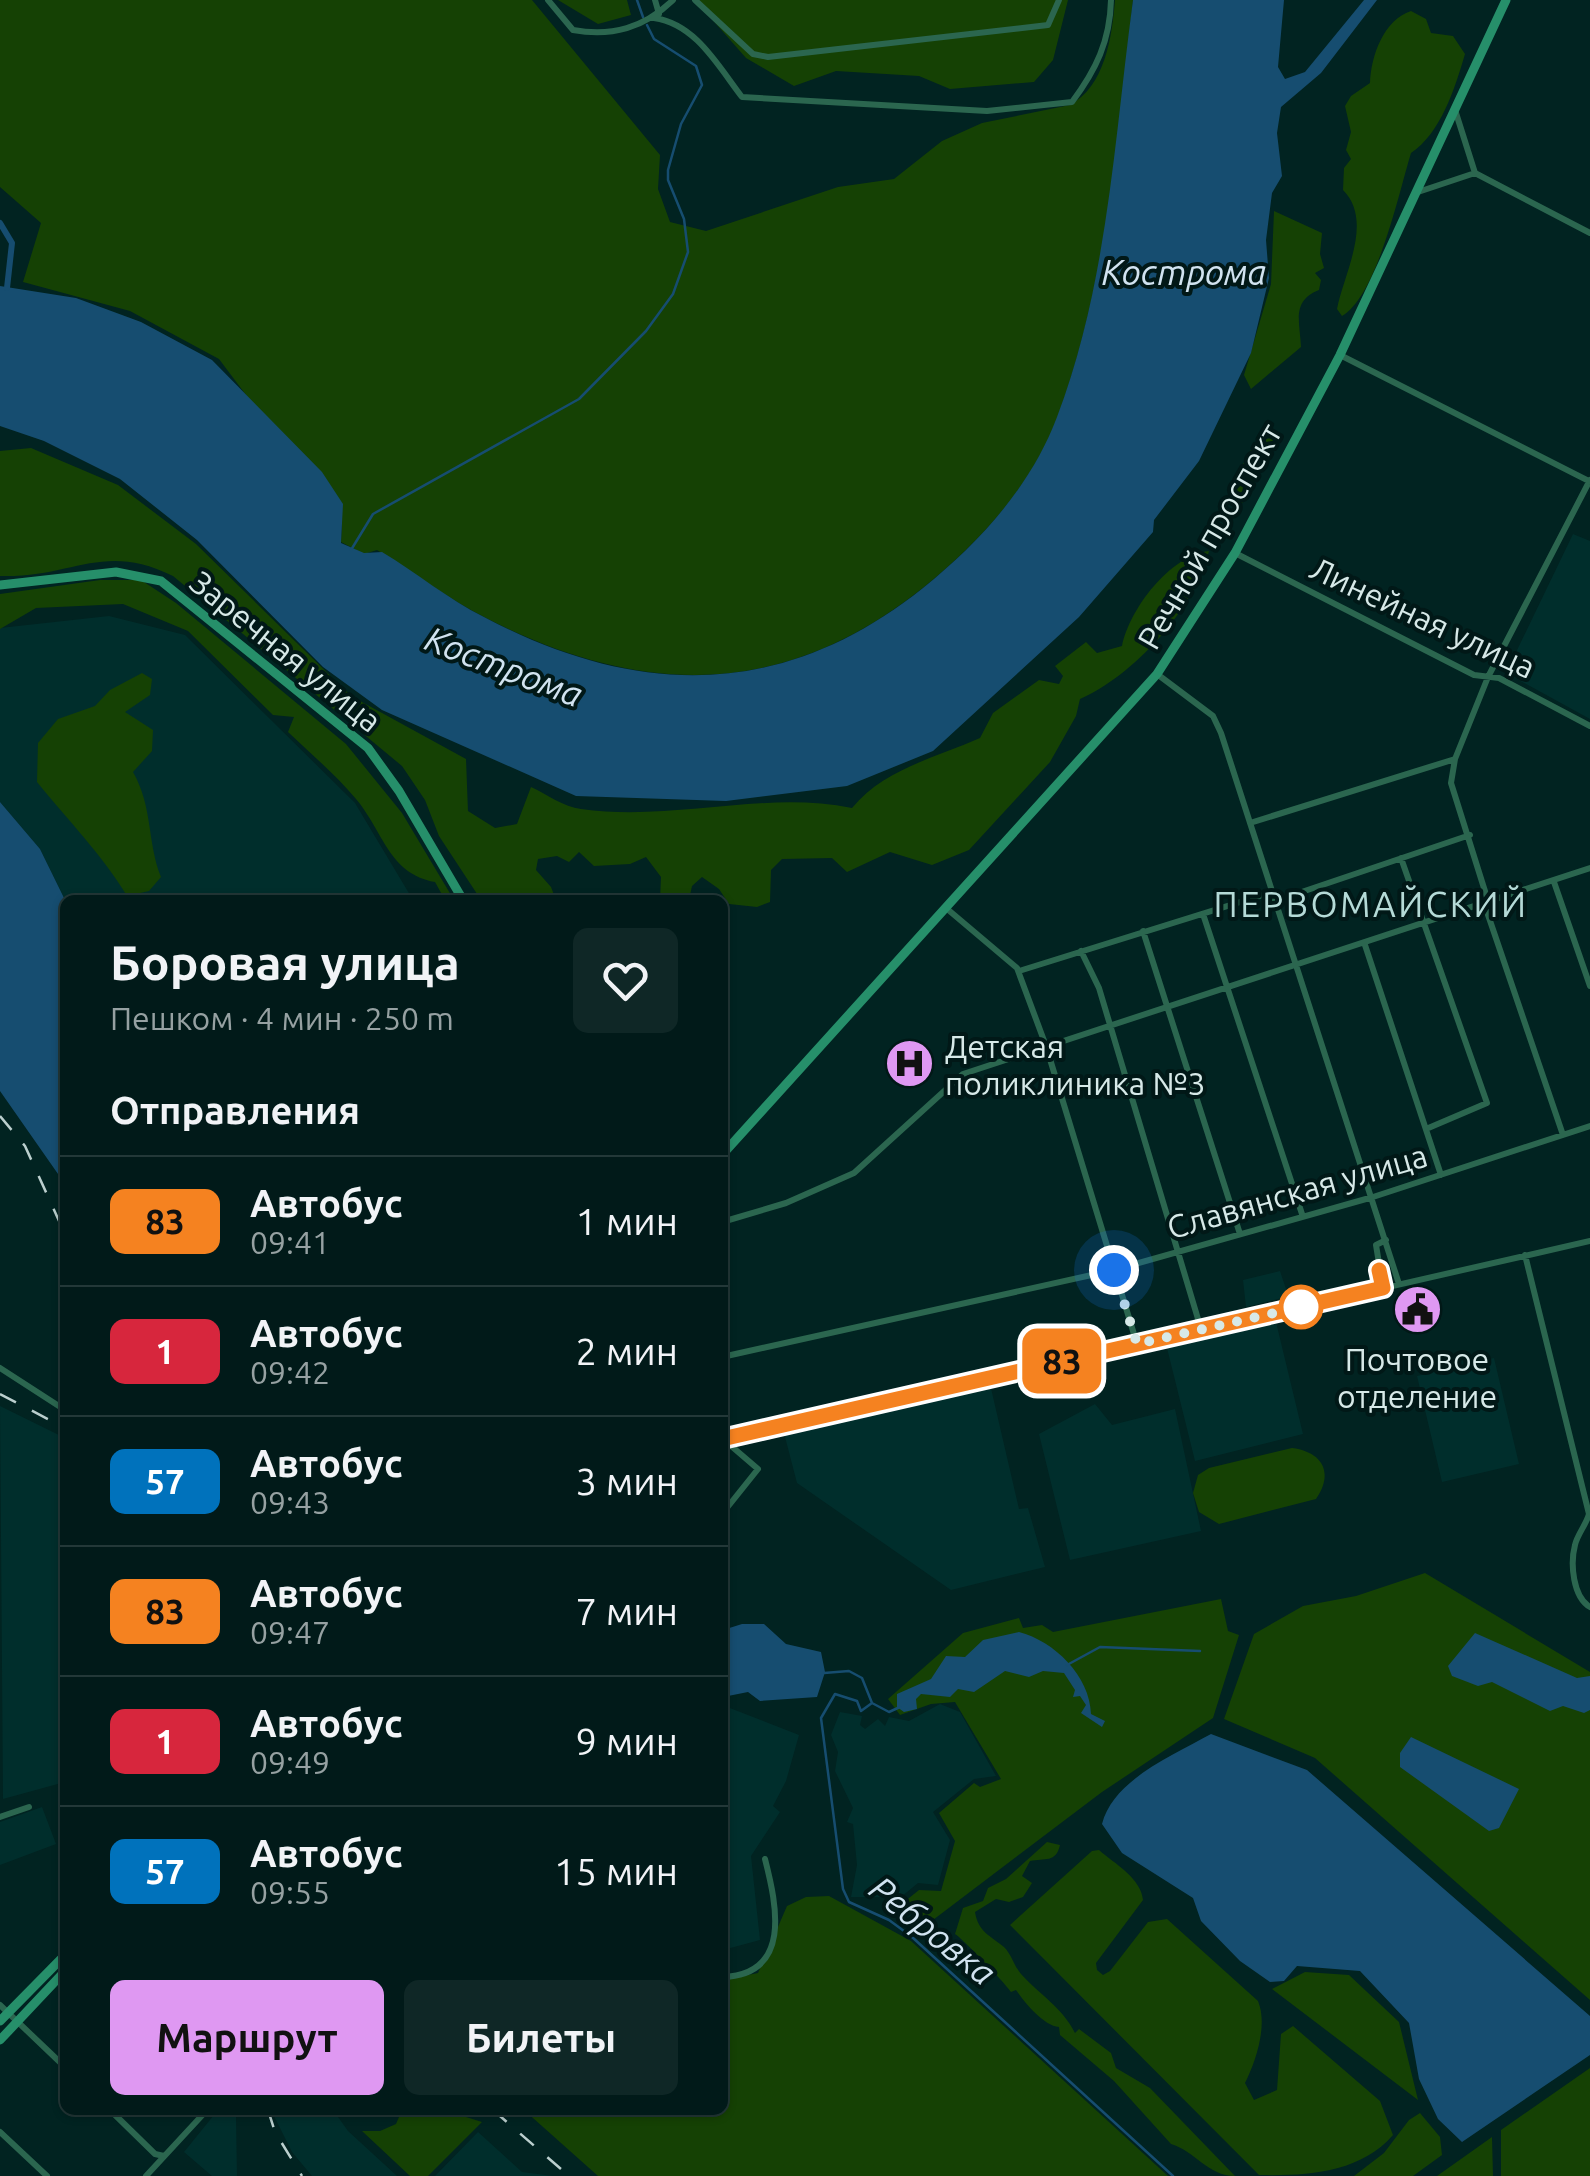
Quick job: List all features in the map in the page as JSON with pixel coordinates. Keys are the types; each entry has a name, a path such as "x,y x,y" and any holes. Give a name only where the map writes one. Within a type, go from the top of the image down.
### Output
{"street":[{"path":"548,0 573,30 602,35 656,16 673,0"},
{"path":"655,0 656,16"},
{"path":"695,0 752,54 768,58 1048,25 1059,0"},
{"path":"656,16 682,28 704,47 742,97 987,111 1072,102 1096,70 1110,25 1110,0"},
{"name":"Речной проспект","path":"728,1148 1157,674 1235,553 1340,355 1506,0"},
{"path":"1456,113 1475,173 1590,233"},
{"path":"1418,192 1475,173"},
{"path":"1340,355 1590,481 1488,676 1455,759 1450,783 1470,835 1487,905 1563,1134"},
{"name":"Линейная улица","path":"1235,553 1474,675 1499,678 1590,726"},
{"name":"Заречная улица","path":"0,586 116,572 161,581 368,748 399,791 460,895"},
{"path":"1157,674 1212,716 1399,1284"},
{"path":"1250,823 1455,759"},
{"path":"1018,971 1470,835"},
{"path":"1401,858 1487,1103 1426,1130"},
{"path":"728,1220 786,1203 854,1173 964,1074 1590,868"},
{"path":"1554,882 1590,986"},
{"path":"946,908 1018,971 1046,1046 1137,1344"},
{"path":"1203,914 1230,986 1302,1214"},
{"path":"1144,931 1240,1234"},
{"path":"1365,944 1441,1175"},
{"path":"1081,951 1110,1026 1201,1330"},
{"name":"Славянская улица","path":"728,1355 1114,1270 1373,1197 1590,1126"},
{"path":"1383,1288 1375,1252 1376,1246 1386,1240"},
{"path":"728,1438 1590,1241"},
{"path":"1525,1256 1590,1514 1574,1544 1576,1588 1582,1602 1590,1607"},
{"path":"0,1368 60,1407"},
{"path":"728,1444 758,1469 728,1506"},
{"path":"0,1817 29,1807"},
{"path":"728,1977 742,1977 759,1968 774,1934 778,1915 765,1860"},
{"path":"0,2022 4,2009 60,1959"},
{"path":"0,2040 60,1977"},
{"path":"4,2009 60,2062"},
{"path":"115,2115 155,2154 164,2156"},
{"path":"146,2176 202,2115"},
{"path":"0,2132 47,2176"}],"shaded area":[{"path":"1573,534 1590,541 1590,719 1506,673"},
{"path":"109,616 185,635 355,803 410,895 63,895 40,849 0,802 0,628"},
{"path":"1280,1271 1287,1292 1282,1298 1246,1307 1243,1280"},
{"path":"1276,1322 1303,1434 1195,1461 1167,1348"},
{"path":"1494,1358 1519,1464 1442,1482 1417,1376"},
{"path":"990,1384 1019,1509 1028,1508 1045,1567 951,1590 797,1483 784,1433"},
{"path":"1095,1404 1112,1425 1175,1409 1201,1531 1070,1560 1039,1434"},
{"path":"0,1406 60,1436 60,1783 3,1799"},
{"path":"940,1704 960,1712 996,1776 974,1779 933,1812 950,1840 938,1885 918,1883 901,1897 851,1897 857,1865 853,1824 847,1822 853,1808 835,1771 838,1752 831,1735 840,1712 862,1716 860,1725 865,1729 878,1719 885,1726 889,1717 909,1721"},
{"path":"728,1707 799,1735 786,1781 773,1806 780,1812 751,1856 760,1940 728,1949"},
{"path":"42,1807 56,1844 0,1865 0,1822"},
{"path":"214,2115 248,2115 236,2117 237,2176 212,2176 184,2152"},
{"path":"274,2115 337,2115 348,2131 397,2176 312,2176 292,2152"},
{"path":"478,2132 522,2172 553,2176 435,2176"}],"green space":[{"path":"0,0 532,0 660,155 658,189 670,222 706,231 838,187 894,179 942,141 982,123 1070,105 1082,97 1099,73 1109,44 1115,0 1133,0 1099,263 1075,365 1058,416 1019,488 965,551 924,587 871,624 819,650 765,667 711,674 657,673 601,663 544,644 472,611 377,550 364,554 341,542 342,523 219,359 130,311 23,282 41,223 0,187"},
{"path":"558,0 627,0 631,15 598,24"},
{"path":"695,0 1068,0 1053,60 1034,82 950,89 919,76 836,71 794,86 746,58"},
{"path":"1411,11 1426,19 1431,33 1453,36 1465,54 1439,122 1411,153 1366,288 1342,316 1337,309 1357,232 1352,203 1343,190 1344,168 1351,159 1346,150 1351,132 1345,106 1351,96 1370,83 1376,50 1386,30"},
{"path":"1274,211 1322,233 1320,254 1324,268 1315,273 1321,280 1319,290 1301,306 1301,347 1251,389 1244,375 1271,284"},
{"path":"1273,437 1272,451 1237,512 1235,493 1241,468 1255,443"},
{"path":"31,448 118,485 196,544 351,696 466,759 468,811 495,828 517,824 531,787 575,808 615,812 785,802 852,808 895,774 980,738 993,713 1039,680 1059,684 1063,676 1055,666 1086,642 1097,653 1122,646 1133,616 1154,586 1180,563 1209,551 1176,618 1140,658 1080,699 1076,716 1050,762 969,850 932,865 890,852 847,872 832,858 782,859 771,870 770,902 757,907 729,904 728,895 702,877 692,886 690,895 660,895 661,877 646,857 630,864 594,866 579,852 569,862 557,856 538,859 536,870 554,895 478,895 439,836 425,800 402,766 173,576 148,566 107,561 0,576 0,451"},
{"path":"100,580 141,580 176,603 346,744 402,813 451,895 442,895 435,882 407,870 397,861 356,799 288,732 294,717 273,715 188,631 123,604 36,608 0,629 0,594"},
{"path":"142,673 152,679 150,695 125,712 153,730 152,751 133,772 144,798 161,877 149,891 131,895 126,895 37,782 38,743 58,719 95,706 110,690"},
{"path":"1292,1448 1311,1454 1322,1465 1324,1481 1316,1499 1219,1524 1199,1512 1193,1493 1198,1475 1209,1468"},
{"path":"1425,1573 1590,1672 1590,2000 1315,1758 1224,1719 1254,1634 1303,1606 1356,1596"},
{"path":"1221,1599 1228,1631 1239,1635 1213,1718 1102,1792 929,1923 904,1902 919,1890 941,1891 955,1841 939,1813 974,1783 980,1787 1001,1779 955,1702 931,1704 900,1715 888,1699 963,1633 1019,1618 1023,1628 1042,1625 1053,1632"},
{"path":"1047,1842 1060,1845 1058,1851 1049,1859 1030,1861 1022,1876 1032,1883 1023,1897 1009,1902 996,1899 975,1912 979,1924 1004,1947 1021,1974 1057,2008 1075,2033 1079,2029 1111,2053 1116,2068 1150,2088 1235,2176 1209,2168 1171,2144 1114,2081 1060,2035 1059,2027 1041,2018 1016,1990 1011,1992 955,1934 963,1908 983,1901 988,1888 1006,1879"},
{"path":"1099,1850 1132,1878 1143,1900 1096,1963 1097,1970 1103,1975 1110,1971 1148,1922 1167,1919 1258,2001 1261,2032 1245,2083 1254,2100 1277,2090 1281,2034 1293,2026 1380,2101 1393,2135 1380,2148 1332,2170 1259,2175 1010,1925 1092,1851"},
{"path":"829,1896 911,1941 1168,2176 598,2176 530,2115 728,2115 728,1979 758,1973 787,1906 806,1897"},
{"path":"1305,1972 1349,1975 1399,2022 1418,2100 1272,1989"},
{"path":"1590,2068 1590,2176 1501,2176 1501,2130"},
{"path":"1420,2113 1440,2137 1442,2155 1413,2176 1354,2176 1384,2153 1409,2120"},
{"path":"400,2115 460,2115 482,2122 428,2176 410,2176 362,2131 380,2131 396,2124"},
{"path":"1492,2137 1493,2176 1437,2176"}],"water":[{"name":"Кострома","path":"1133,0 1284,0 1278,67 1285,79 1305,72 1364,0 1377,0 1321,73 1281,107 1277,133 1282,176 1272,193 1266,240 1269,278 1251,353 1199,461 1154,520 1153,532 1079,617 933,751 847,786 726,801 576,796 382,710 323,667 197,540 120,479 44,441 0,426 0,286 76,298 141,322 212,360 322,472 343,504 341,543 364,553 382,552 484,617 542,644 598,663 654,673 710,675 764,668 818,651 871,624 944,570 1002,511 1046,442 1088,315 1107,211"},
{"path":"0,802 40,849 63,895 60,1177 0,1091"},
{"path":"764,1624 786,1644 821,1652 825,1672 817,1697 760,1701 748,1692 728,1696 728,1628"},
{"path":"1019,1632 1045,1643 1068,1662 1084,1686 1091,1714 1105,1721 1102,1727 1081,1713 1086,1705 1080,1696 1073,1697 1075,1690 1064,1673 1043,1671 1029,1677 1005,1671 974,1692 958,1689 950,1697 921,1694 916,1699 917,1709 904,1712 897,1707 897,1694 931,1679 946,1656 965,1657 983,1640"},
{"path":"1475,1633 1577,1678 1590,1676 1590,1710 1584,1713 1563,1706 1550,1711 1492,1682 1478,1686 1452,1676 1448,1666"},
{"path":"1211,1734 1307,1770 1590,2016 1590,2055 1462,2142 1438,2119 1419,2079 1409,2023 1360,1971 1297,1966 1284,1981 1270,1982 1240,1961 1201,1921 1193,1898 1122,1853 1102,1824 1108,1808 1131,1782"},
{"path":"1411,1737 1519,1789 1499,1828 1489,1831 1400,1767 1400,1753"}],"waterway":[{"path":"637,0 643,17"},
{"path":"351,550 373,514 579,399 646,331 673,294 688,252 684,219 668,180 668,170 681,124 702,85 696,66 654,39 647,25"},
{"path":"0,223 12,243 7,288"},
{"path":"1067,1665 1100,1647 1200,1651"},
{"path":"824,1673 849,1671 862,1678 872,1703 889,1712 900,1707"},
{"name":"Ребровка","path":"872,1703 861,1711 857,1701 835,1694 821,1718 843,1889 849,1902 889,1920 912,1937 1173,2176"}],"railway":[{"path":"0,1116 25,1146 60,1223"},
{"path":"0,1394 60,1425"},
{"path":"270,2115 275,2132 302,2176"},
{"path":"499,2115 569,2176"}],"bus line":[{"name":"83","path":"728,1438 1383,1288 1379,1270"}],"place":[{"name":"Детская поликлиника №3","path":"910,1064"},
{"name":"Почтовое отделение","path":"1417,1309"}],"district":[{"name":"ПЕРВОМАЙСКИЙ","path":"1371,904"}],"route":[{"path":"1114,1270 1137,1344 1301,1307"}]}
